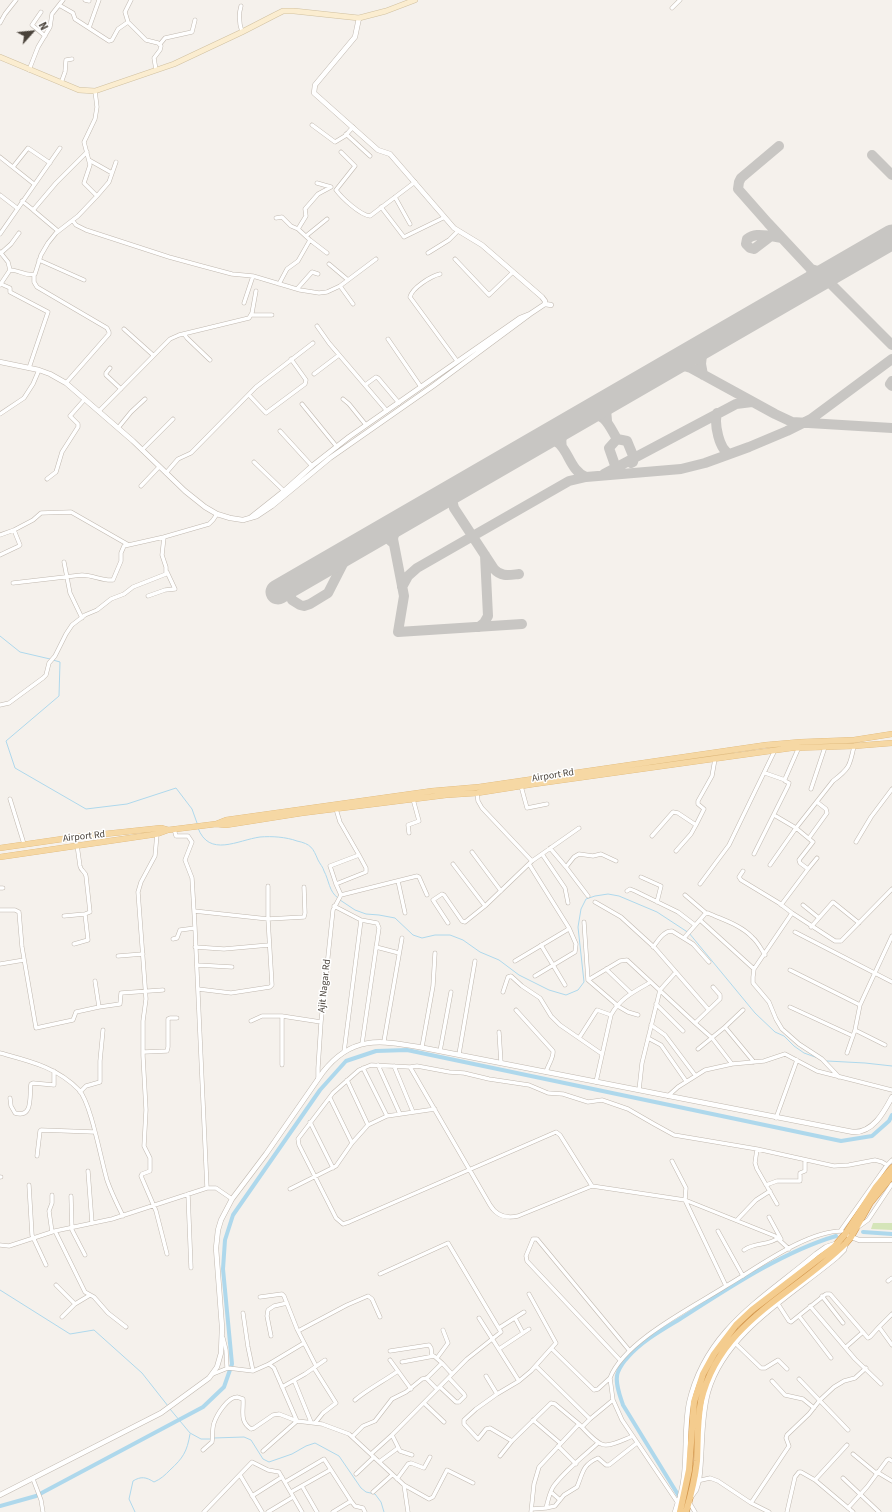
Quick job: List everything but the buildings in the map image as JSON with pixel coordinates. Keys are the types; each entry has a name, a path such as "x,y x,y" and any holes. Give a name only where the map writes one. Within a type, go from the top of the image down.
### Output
{"highway":[{"path":"684,1501 697,1481 693,1413 697,1389 706,1368 720,1345 736,1325 752,1310 838,1244 890,1166"},
{"path":"846,1234 856,1228 870,1203 892,1176"},
{"path":"680,1512 684,1501 699,1412 704,1393 713,1370 749,1322 780,1300 846,1243 846,1234"}],"main road":[{"path":"0,57 79,90 95,91 174,64 275,15 288,11 359,18 386,11 415,0"},
{"name":"Airport Rd","path":"214,825 226,820 341,803 432,791 480,787 766,745 854,740 892,734"},
{"path":"0,857 157,834 192,827 226,825 302,813 336,810 446,795 477,793 775,750 892,743"},
{"name":"Airport Rd","path":"0,848 76,837 161,828 171,830"}],"street":[{"path":"0,23 16,0"},
{"path":"30,70 38,47 50,27 52,14 63,0"},
{"path":"89,28 99,0"},
{"path":"131,0 126,12 128,22 146,40 160,44"},
{"path":"672,8 680,0"},
{"path":"59,5 73,14 74,19 111,41 118,29 128,22"},
{"path":"241,6 239,21 242,32"},
{"path":"41,12 32,25 45,36"},
{"path":"359,18 354,37 315,85 313,90 315,95 378,150 390,154 415,182 443,218 458,231 482,246 513,272 542,298 545,301 545,304"},
{"path":"156,70 154,60 160,50 160,44 165,38 192,32 195,20"},
{"path":"62,83 66,60 72,59"},
{"path":"95,91 97,107 92,128 84,142 89,160 89,170 84,183 97,196"},
{"path":"312,125 336,142 353,127"},
{"path":"346,134 370,156"},
{"path":"13,167 28,148 50,163"},
{"path":"0,234 1,229 60,148"},
{"path":"33,210 53,186 87,152"},
{"path":"336,190 355,166 341,152"},
{"path":"0,157 34,184"},
{"path":"89,160 112,173"},
{"path":"66,383 109,334 109,332 107,328 37,287 34,282 34,275 36,273 42,251 58,231 73,221 109,182 116,162"},
{"path":"317,182 336,190 348,203 367,216 370,216 415,182"},
{"path":"298,229 306,216 305,209 314,198 331,187"},
{"path":"0,195 17,208"},
{"path":"395,197 410,224"},
{"path":"22,201 58,231"},
{"path":"381,207 404,237 443,218"},
{"path":"276,218 282,217 291,226 298,229 328,253"},
{"path":"306,236 327,219"},
{"path":"73,221 86,230 169,257 232,274 253,276 297,289 323,293 340,286 376,259"},
{"path":"428,253 449,240 458,231"},
{"path":"19,233 11,244 1,253 8,262 10,270 0,284 10,288 10,292 48,312 29,368"},
{"path":"279,284 287,269 298,261 310,240"},
{"path":"454,259 489,295 513,272"},
{"path":"39,260 84,280"},
{"path":"329,264 348,280"},
{"path":"10,270 16,270 29,275 34,275"},
{"path":"297,289 312,272 318,274"},
{"path":"440,274 425,281 413,292 410,297 457,361"},
{"path":"244,303 253,276"},
{"path":"340,286 353,304"},
{"path":"251,315 256,292"},
{"path":"0,362 39,370 66,383 118,428 166,474 206,507 217,514 236,519 249,519 257,516 272,506 330,458 530,314 545,304 551,304"},
{"path":"249,519 312,466 366,425 520,318 530,314"},
{"path":"99,411 170,339 184,334 246,319 251,315 272,315"},
{"path":"317,326 364,385 388,411"},
{"path":"124,329 153,356"},
{"path":"184,334 210,360"},
{"path":"388,339 421,387"},
{"path":"166,474 178,459 191,452 264,380 313,343"},
{"path":"314,374 339,355"},
{"path":"249,395 266,413 305,384 306,380 291,359"},
{"path":"110,368 106,375 121,389"},
{"path":"0,414 24,398 33,384 39,370"},
{"path":"364,385 378,378 399,403"},
{"path":"47,479 57,471 62,452 78,426 78,424 70,416 85,399"},
{"path":"118,428 131,412 145,399"},
{"path":"343,399 366,425"},
{"path":"302,404 337,447"},
{"path":"142,450 173,419"},
{"path":"280,431 312,466"},
{"path":"254,462 284,491"},
{"path":"141,486 159,467"},
{"path":"0,535 14,530 41,514 71,512 127,544 144,542 209,524 217,514"},
{"path":"0,555 20,545 14,530"},
{"path":"148,596 165,590 175,589 167,572 162,556 164,537"},
{"path":"13,583 90,575 100,579 113,580 121,561 122,549 127,544"},
{"path":"64,562 66,577 73,601 82,618"},
{"path":"0,705 9,703 44,677 49,663 55,656 68,630 87,614 97,610 111,599 124,594 133,587 164,576 167,572"},
{"path":"770,865 796,828 818,802 833,781 842,776 850,764 854,746"},
{"path":"812,789 825,747"},
{"path":"785,780 799,748"},
{"path":"700,884 729,845 775,750"},
{"path":"676,851 696,825 704,809 698,804 698,801 712,776 715,759"},
{"path":"754,854 789,783 785,780 765,773"},
{"path":"521,786 527,808 547,804"},
{"path":"856,842 871,817 892,788"},
{"path":"477,793 478,801 482,808 532,861"},
{"path":"10,799 24,844"},
{"path":"409,833 408,825 419,821 413,799"},
{"path":"809,838 827,813 826,809 818,802"},
{"path":"336,810 340,822 366,868 366,872 336,884"},
{"path":"652,836 672,812 678,813 696,825"},
{"path":"774,816 796,828 813,843 799,861 808,869"},
{"path":"448,923 433,900 441,894 444,895 464,923 485,906 532,861 579,828"},
{"path":"171,830 176,836 188,836 192,842 185,860 192,878 207,1188"},
{"path":"157,834 155,856 141,882 138,892 145,991 144,1052 146,1110 144,1146 150,1158 151,1169 141,1176 153,1205 167,1254"},
{"path":"64,916 89,913 90,910 86,876 81,868 77,845"},
{"path":"550,848 588,896"},
{"path":"472,852 501,891"},
{"path":"542,854 565,888 568,903"},
{"path":"566,867 574,857 579,854 595,856 601,854 616,861"},
{"path":"359,856 330,866 341,895 418,876 427,895"},
{"path":"781,905 817,858"},
{"path":"453,864 485,906"},
{"path":"529,864 569,928 576,944 575,952 535,976"},
{"path":"743,871 739,877 741,880 837,942 844,939 892,889"},
{"path":"641,877 661,886 656,902"},
{"path":"398,880 405,913"},
{"path":"198,989 231,993 270,987 272,985 269,945 268,886"},
{"path":"194,911 268,919 304,917 304,887"},
{"path":"627,892 631,889 681,914 695,925"},
{"name":"Ajit Nagar Rd","path":"318,1080 321,1022 335,905 341,895"},
{"path":"685,895 706,913 749,934 756,941 765,955"},
{"path":"595,902 621,917 653,947 708,1009"},
{"path":"811,926 831,902 859,923"},
{"path":"335,905 361,920 378,924 379,928 362,1044"},
{"path":"803,905 819,918"},
{"path":"0,910 15,910 19,912 24,960 36,1028 73,1020 76,1012 120,1004 121,993 163,990"},
{"path":"685,937 706,913"},
{"path":"792,913 765,955 754,969 753,983 769,1002 782,1029 799,1044 822,1059 839,1077"},
{"path":"74,944 88,940 84,914"},
{"path":"344,1052 361,920"},
{"path":"700,920 754,969"},
{"path":"584,922 588,980 617,1005 628,1012 638,1015"},
{"path":"173,939 177,938 180,930 195,928"},
{"path":"515,961 569,928"},
{"path":"653,947 668,931 674,931 685,937 696,946 709,962"},
{"path":"794,932 892,982"},
{"path":"847,1053 855,1030 860,1005 892,936"},
{"path":"384,1041 402,938"},
{"path":"195,947 224,949 269,945"},
{"path":"541,945 565,985"},
{"path":"376,947 399,953"},
{"path":"422,1047 433,986 435,953"},
{"path":"118,956 143,954"},
{"path":"0,964 24,960"},
{"path":"588,980 620,961 627,960 712,1038 732,1064"},
{"path":"459,1054 475,961"},
{"path":"197,965 232,967"},
{"path":"606,969 631,993"},
{"path":"790,970 860,1005"},
{"path":"639,1090 642,1064 660,990 676,972"},
{"path":"503,992 508,977 511,976 522,986 540,998 556,1021 602,1054"},
{"path":"95,982 99,1007"},
{"path":"596,1082 611,1015 617,1005 631,993 651,982"},
{"path":"695,1023 720,999 720,995 713,987"},
{"path":"440,1051 451,992"},
{"path":"656,1004 684,1031"},
{"path":"790,1007 853,1036"},
{"path":"516,1010 553,1051 553,1055 546,1072"},
{"path":"579,1038 597,1010 611,1015"},
{"path":"698,1049 743,1010"},
{"path":"251,1021 262,1016 282,1016 321,1022"},
{"path":"282,1016 282,1065"},
{"path":"144,1052 167,1051 168,1019 177,1018"},
{"path":"652,1026 665,1035 695,1075"},
{"path":"725,1027 754,1062"},
{"path":"80,1092 88,1086 100,1082 102,1030"},
{"path":"855,1030 885,1045"},
{"path":"499,1032 501,1063"},
{"path":"648,1038 661,1045 686,1081"},
{"path":"213,1374 219,1361 222,1337 216,1248 221,1220 232,1199 328,1067 344,1052 362,1044 372,1041 384,1041 422,1047 776,1118 858,1132 868,1128 876,1122 892,1096"},
{"path":"0,1052 38,1063 54,1071 65,1078 80,1092 88,1108 110,1188 123,1216"},
{"path":"668,1096 686,1081 705,1070 732,1064 754,1062 785,1054 817,1071 892,1090"},
{"path":"776,1118 797,1060"},
{"path":"592,1186 560,1135 556,1132 343,1224 336,1218 314,1177 298,1141 299,1136 310,1122 346,1080 355,1072 371,1065 417,1066 529,1085 548,1093 563,1094 588,1102 602,1100 628,1109 672,1134 757,1149 834,1166 849,1166 875,1160 890,1166 892,1160"},
{"path":"378,1065 400,1114"},
{"path":"394,1066 414,1112"},
{"path":"410,1067 468,1170 497,1214 505,1217 518,1216 592,1186 685,1200 738,1220 778,1238 789,1249"},
{"path":"363,1068 387,1116"},
{"path":"10,1098 11,1106 15,1113 21,1114 26,1112 29,1107 30,1084 53,1085 54,1071"},
{"path":"346,1080 368,1125"},
{"path":"330,1098 352,1143"},
{"path":"290,1189 333,1168 338,1164 352,1143 368,1125 387,1116 434,1109"},
{"path":"310,1122 333,1168"},
{"path":"37,1156 41,1130 94,1132"},
{"path":"757,1149 756,1166 778,1204"},
{"path":"766,1185 777,1181 800,1181 800,1173 805,1171 805,1160"},
{"path":"672,1161 686,1188 685,1200 726,1286"},
{"path":"88,1171 92,1223"},
{"path":"856,1228 868,1220 892,1184"},
{"path":"29,1185 33,1239 46,1265"},
{"path":"0,1245 9,1246 54,1232 123,1216 207,1188 216,1188 232,1199"},
{"path":"738,1220 756,1200 770,1191"},
{"path":"188,1194 191,1268"},
{"path":"52,1195 52,1203 49,1211 54,1232 84,1290 96,1298 108,1313 126,1327"},
{"path":"72,1196 72,1228 85,1255"},
{"path":"769,1217 782,1242"},
{"path":"718,1231 743,1276"},
{"path":"552,1349 594,1390 598,1389 610,1378 620,1360 629,1350 666,1324 726,1286 789,1249 819,1235 846,1234 859,1240 892,1240"},
{"path":"744,1250 752,1245 770,1242 778,1238"},
{"path":"620,1360 529,1264 526,1256 533,1239 537,1239 629,1350"},
{"path":"356,1474 372,1455 467,1359 500,1332 448,1244 380,1274"},
{"path":"56,1285 75,1304"},
{"path":"260,1296 282,1294 284,1296 315,1367 336,1403 323,1412 313,1423"},
{"path":"512,1441 490,1428 478,1439 464,1424 464,1420 476,1408 519,1381 536,1366 555,1345 556,1342 529,1294"},
{"path":"780,1300 790,1322 822,1296 830,1294 862,1332 869,1338 892,1314"},
{"path":"62,1317 75,1304 90,1295"},
{"path":"298,1331 347,1305 368,1296 372,1300 380,1317"},
{"path":"822,1296 843,1323"},
{"path":"271,1336 267,1316 268,1310 274,1306 287,1303"},
{"path":"810,1306 846,1348 881,1384"},
{"path":"499,1328 524,1312"},
{"path":"243,1313 253,1371"},
{"path":"799,1316 831,1358"},
{"path":"479,1318 519,1381"},
{"path":"515,1318 523,1333"},
{"path":"879,1328 892,1345"},
{"path":"499,1349 529,1329"},
{"path":"437,1358 448,1344 448,1340 443,1330"},
{"path":"846,1348 862,1332"},
{"path":"222,1337 226,1350 228,1368"},
{"path":"734,1342 761,1368 766,1368 778,1360 787,1369"},
{"path":"0,1495 161,1414 176,1404 213,1374 228,1368 253,1371 269,1364 304,1343"},
{"path":"390,1351 428,1344 431,1348 432,1356"},
{"path":"402,1362 432,1356 437,1358 452,1374"},
{"path":"282,1387 324,1360"},
{"path":"390,1360 411,1389"},
{"path":"353,1436 363,1426 375,1421 392,1399 411,1389 422,1379 426,1378 442,1363"},
{"path":"269,1364 276,1371 297,1421"},
{"path":"536,1366 590,1419"},
{"path":"751,1504 789,1446 786,1438 787,1435 820,1400 838,1384 855,1378 866,1368"},
{"path":"355,1400 364,1392 380,1384 398,1371"},
{"path":"486,1376 497,1394"},
{"path":"426,1378 456,1402 459,1402 464,1398 464,1394 448,1378"},
{"path":"610,1378 613,1400 622,1420 637,1443 684,1501 695,1512"},
{"path":"799,1379 848,1430"},
{"path":"294,1380 313,1423"},
{"path":"772,1381 785,1394 803,1399 814,1408"},
{"path":"203,1450 212,1442 216,1420 228,1401 234,1397 240,1397 243,1399 242,1418 244,1424 251,1429 276,1414 281,1414 297,1421 322,1424 353,1436 404,1485 429,1499 433,1497 447,1470 473,1484"},
{"path":"582,1427 613,1400"},
{"path":"424,1403 444,1422"},
{"path":"500,1456 512,1441 549,1404 553,1403 579,1424 598,1443 607,1445 633,1436"},
{"path":"533,1420 559,1444 576,1464"},
{"path":"263,1451 297,1421"},
{"path":"579,1424 542,1462 537,1472 534,1484 532,1510 555,1506 564,1495 578,1487 583,1470 595,1459 598,1458 606,1465 609,1465 637,1443"},
{"path":"392,1435 398,1448 403,1452 412,1455"},
{"path":"546,1508 551,1492 558,1482 598,1443"},
{"path":"814,1480 847,1445"},
{"path":"379,1462 398,1448"},
{"path":"853,1454 877,1473 892,1481"},
{"path":"397,1479 408,1464 411,1463 424,1468 430,1457"},
{"path":"285,1482 322,1459 325,1459 330,1470 351,1501 355,1506 363,1508 365,1512"},
{"path":"848,1508 888,1459 892,1461"},
{"path":"204,1512 252,1462 268,1470 279,1472 302,1512"},
{"path":"291,1492 330,1470"},
{"path":"787,1512 797,1474 801,1472 814,1480 853,1512"},
{"path":"240,1475 262,1512"},
{"path":"373,1492 392,1475"},
{"path":"252,1496 282,1477"},
{"path":"697,1481 710,1478 718,1481 751,1504 769,1512"},
{"path":"843,1478 879,1512"},
{"path":"33,1479 41,1500 43,1512"},
{"path":"404,1485 408,1512"},
{"path":"302,1486 317,1512"},
{"path":"551,1492 560,1500"},
{"path":"268,1512 293,1497"},
{"path":"333,1512 351,1501"},
{"path":"675,1512 684,1501"}],"green space":[{"path":"873,1223 892,1223 892,1230 871,1229"}],"waterway":[{"path":"0,636 20,652 50,659"},
{"path":"53,660 60,662 59,696 6,741 15,768 86,809 127,804 176,788 192,809 197,823"},
{"path":"198,828 203,837 209,842 217,845 225,845 260,837 279,837 308,845 315,852 326,874 331,889 338,898"},
{"path":"340,900 355,910 366,914 395,918 413,935 422,938 435,935 450,935 463,940 480,952 499,960 519,975 549,990 566,995 578,990 584,982 578,927 581,909 586,899 608,894 619,896 657,912 689,933 755,1013 775,1032 784,1036 794,1046 804,1053 818,1058"},
{"path":"0,1506 36,1496 203,1407 224,1387 232,1364 223,1269 225,1240 233,1215 320,1090 346,1061 376,1051 407,1050 841,1141 872,1136 889,1121 892,1115"},
{"path":"827,1061 892,1066"},
{"path":"863,1232 892,1234"},
{"path":"688,1511 623,1405 617,1384 617,1376 620,1368 628,1357 646,1341 755,1272 795,1252 836,1236"},
{"path":"0,1290 70,1334 94,1330 142,1373 168,1406"},
{"path":"170,1409 190,1433 201,1439 211,1439"},
{"path":"135,1512 129,1499 133,1481 139,1478 144,1478 154,1482 163,1477 184,1454 190,1434"},
{"path":"214,1438 244,1437 251,1440 263,1459 269,1462 292,1454 315,1443 339,1456 361,1488 366,1492 375,1494 381,1502 384,1512"}],"taxiway":[{"path":"779,146 741,178 738,189 811,269 828,274"},
{"path":"872,155 892,175"},
{"path":"771,236 754,249 750,248 746,244 747,239 756,235 765,235 771,236 782,238"},
{"path":"808,285 812,278 811,269"},
{"path":"828,273 830,283 892,345"},
{"path":"703,346 701,364 703,375"},
{"path":"544,438 559,443 574,467 579,473 586,477 681,469 705,463 749,447 811,419 892,359"},
{"path":"673,363 691,368 792,422 892,428"},
{"path":"892,381 890,384 892,386"},
{"path":"607,421 606,409 611,399"},
{"path":"604,474 736,404 752,402"},
{"path":"587,413 598,415 609,424 617,439 627,441 634,458 633,462 631,463"},
{"path":"717,413 716,423 718,436 726,452 730,454"},
{"path":"562,447 562,435 567,425"},
{"path":"616,468 609,448 617,439"},
{"path":"402,587 408,576 417,568 569,481 586,477"},
{"path":"454,490 452,500 454,508 494,569 502,574 519,574"},
{"path":"400,521 395,530 393,539 404,596 398,632 522,624"},
{"path":"378,534 385,536 393,543"},
{"path":"321,567 298,576 291,582 289,590 292,600 304,606 328,593 350,550"},
{"path":"479,627 484,623 488,616 485,555"}],"runway":[{"path":"278,592 892,237"}]}
